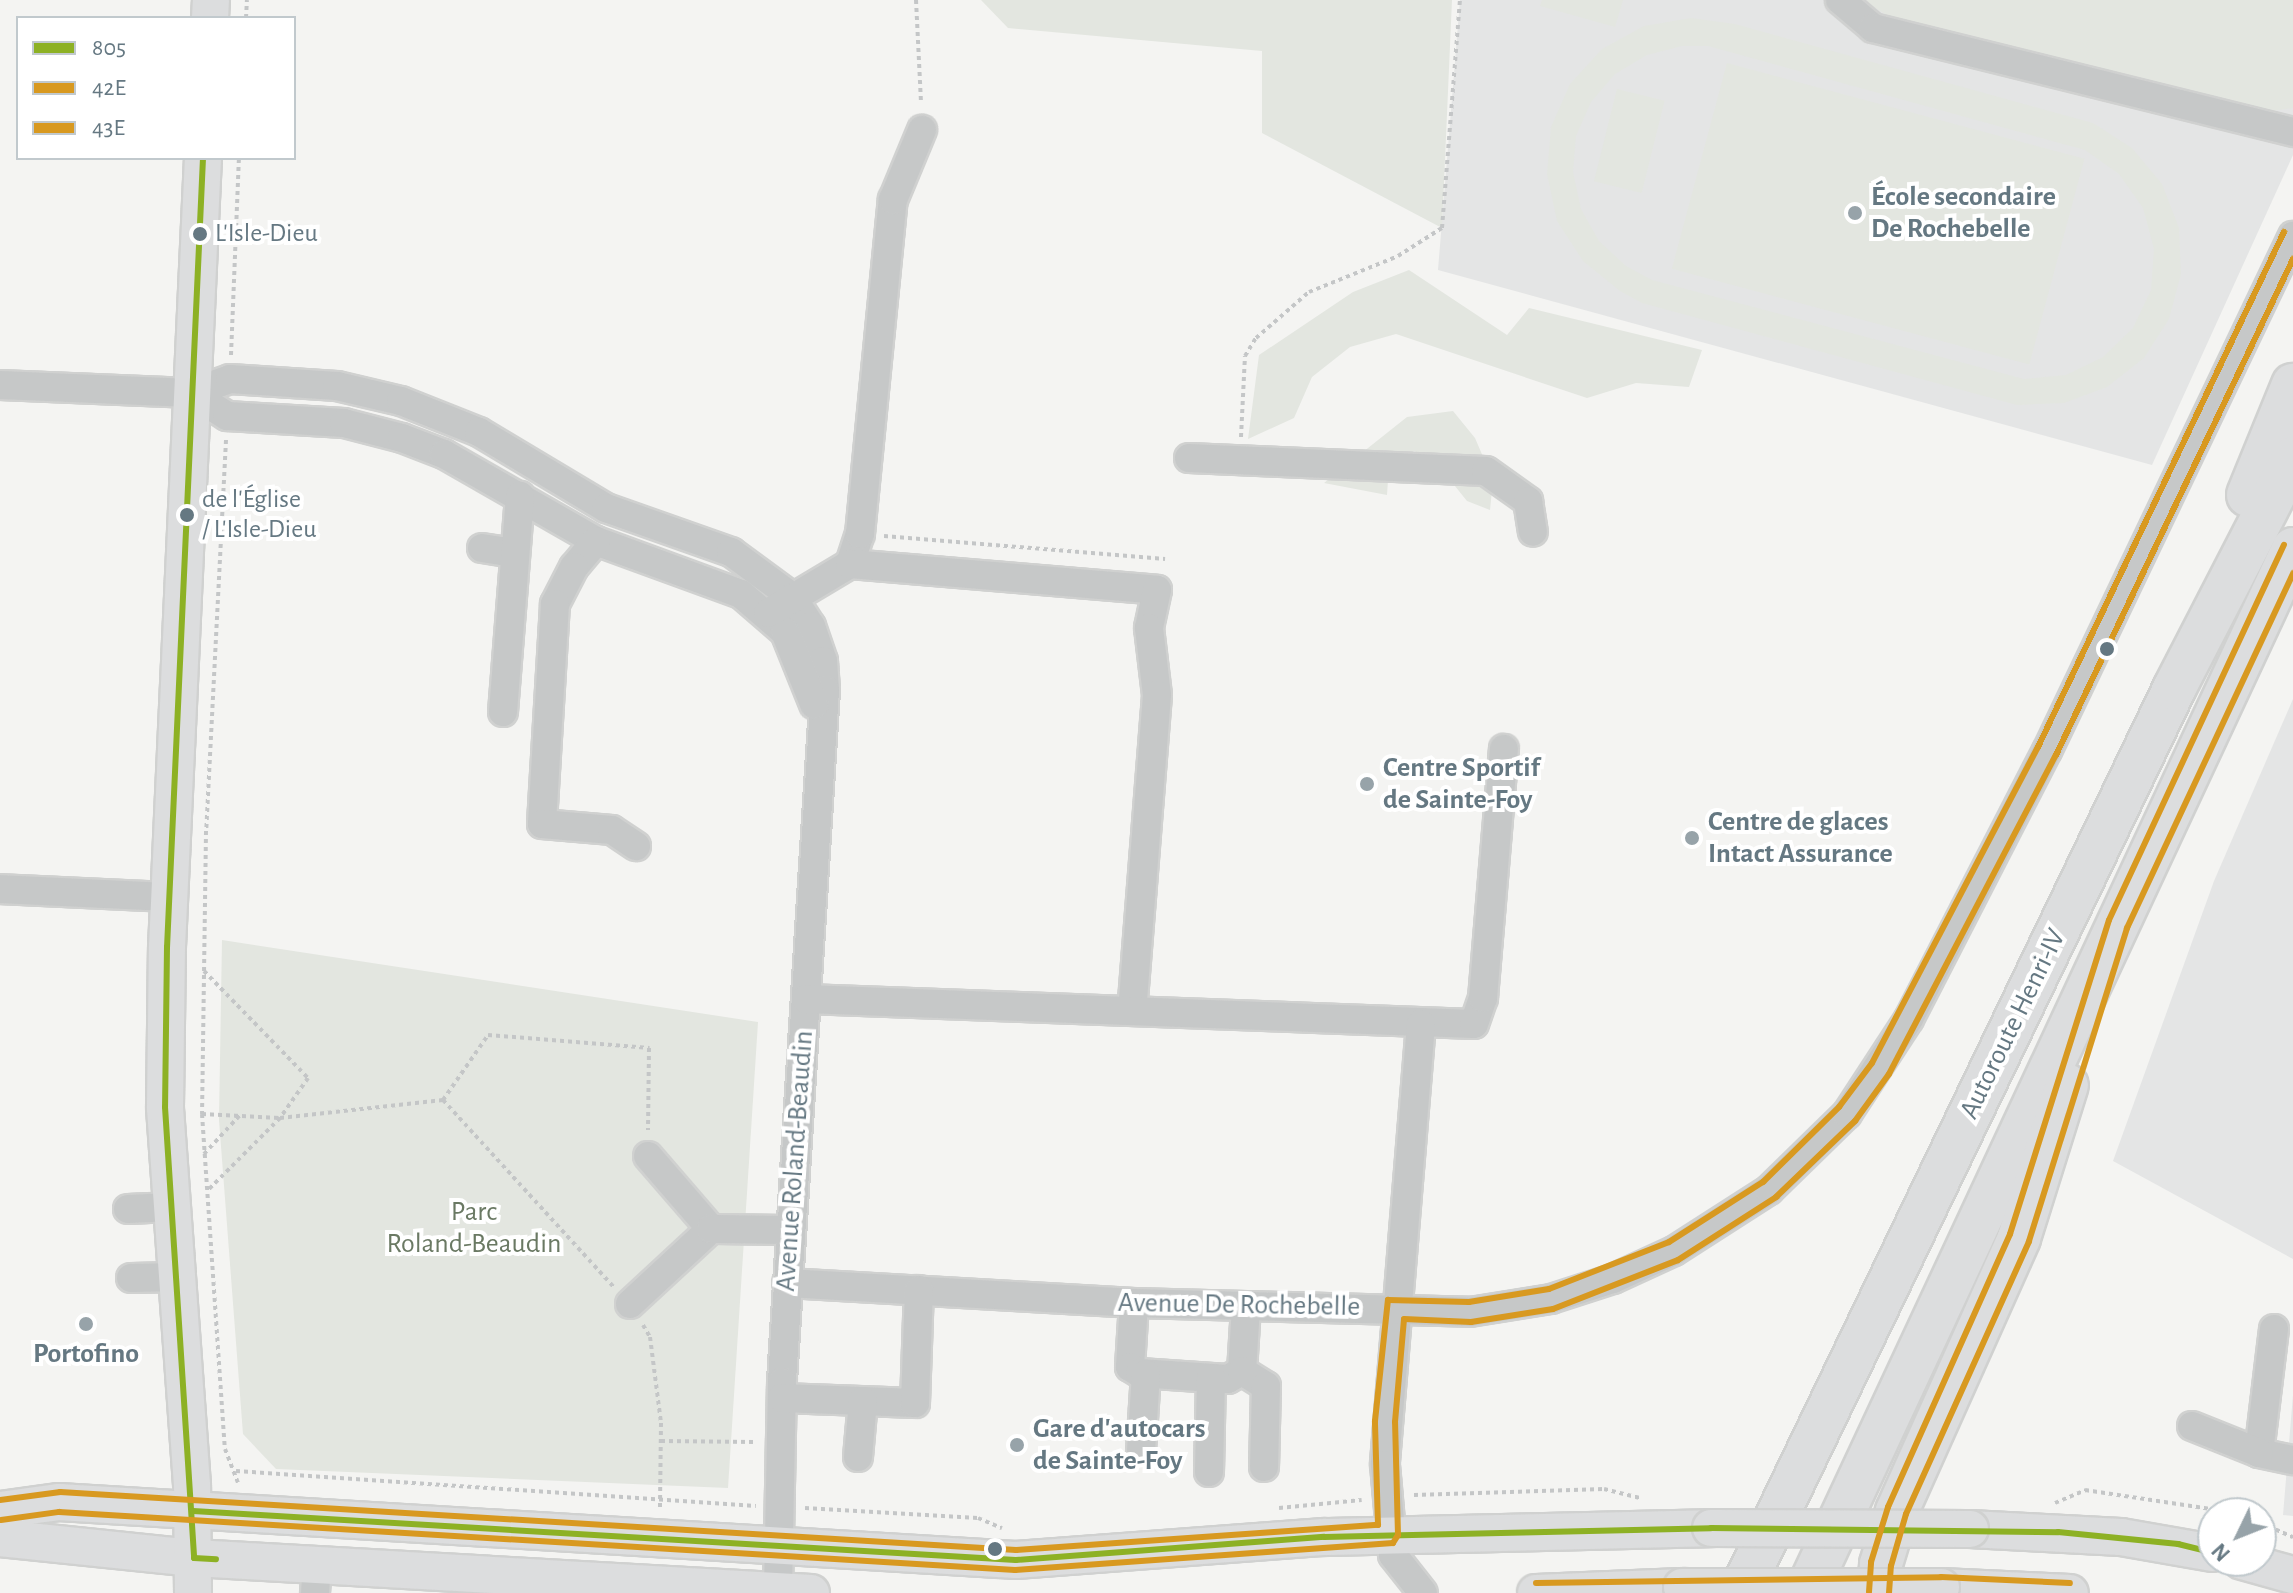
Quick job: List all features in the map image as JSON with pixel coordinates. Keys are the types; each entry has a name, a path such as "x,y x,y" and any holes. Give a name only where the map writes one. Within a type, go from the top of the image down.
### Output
{"highway":[{"path":"2174,689 2293,385"},
{"name":"Autoroute Henri-IV","path":"1740,1593 2174,689 2293,458"},
{"name":"Autoroute Henri-IV","path":"1806,1593 2293,549"},
{"path":"1879,1593 1881,1564 1897,1511 2019,1238 2118,924"}],"main road":[{"path":"194,1576 179,1277 165,1107 170,897 203,160"},
{"path":"0,1510 59,1502 1016,1560 1388,1534 1711,1528 1970,1529 2121,1537 2197,1550"},
{"path":"0,1538 194,1576 789,1592"},
{"path":"1536,1593 1682,1587 1941,1587 2070,1593"}],"street":[{"path":"1840,0 1873,28 2293,132"},
{"path":"850,564 860,534 893,200 922,130"},
{"name":"Avenue De Rochebelle","path":"787,1283 1134,1303 1470,1312 1551,1299 1613,1279 1674,1251 1769,1190 1847,1114 1909,1019 2047,751 2293,236"},
{"name":"Avenue Roland-Beaudin","path":"191,393 230,379 337,386 401,401 479,432 606,508 731,552 792,597 823,661 822,731 782,1398 779,1547 789,1592"},
{"path":"0,385 191,393"},
{"name":"Avenue Roland-Beaudin","path":"191,393 227,416 344,423 402,438 520,496 596,541 709,581 768,613 802,663 822,731"},
{"path":"1189,458 1240,457 1486,471 1528,501 1533,532"},
{"path":"503,712 520,496"},
{"path":"596,541 574,567 555,604 542,824 612,830 636,846"},
{"path":"482,548 515,553"},
{"path":"768,613 850,564 1157,590 1149,628 1157,695 1132,1011"},
{"path":"806,999 1474,1024 1483,998 1504,749"},
{"path":"0,889 170,897"},
{"path":"1421,1024 1385,1422 1388,1534 1398,1563 1423,1593"},
{"path":"648,1156 711,1229"},
{"path":"128,1209 172,1207"},
{"path":"630,1304 711,1229 791,1230"},
{"path":"131,1278 179,1277"},
{"path":"782,1398 915,1403 919,1290"},
{"path":"1134,1303 1130,1367 1146,1374 1228,1379 1242,1371"},
{"path":"1242,1371 1246,1307"},
{"path":"2259,1453 2274,1329"},
{"path":"1242,1371 1266,1386 1264,1467"},
{"path":"1141,1451 1146,1374"},
{"path":"1209,1472 1211,1378"},
{"path":"858,1457 863,1401"},
{"path":"2192,1426 2259,1453 2293,1460"}],"path":[{"path":"916,0 922,130"},
{"path":"1240,457 1245,356 1256,338 1309,292 1398,256 1442,228 1460,0"},
{"path":"230,379 239,160"},
{"path":"227,416 204,970 202,1114 225,1449 236,1471 238,1484"},
{"path":"860,534 1165,559"},
{"path":"204,970 308,1078 280,1118 207,1191"},
{"path":"165,1107 202,1114 280,1118 443,1100 488,1035 649,1048 648,1156"},
{"path":"443,1100 630,1304 650,1337 661,1441 660,1512"},
{"path":"204,1154 240,1115"},
{"path":"661,1441 781,1443"},
{"path":"236,1471 978,1518 1007,1530"},
{"path":"1429,1494 1604,1489 1653,1501"},
{"path":"2047,1506 2085,1490 2197,1507"},
{"path":"1264,1510 1340,1502"}],"shaded area":[{"name":"École secondaire De Rochebelle","path":"1460,0 2293,0 2293,155 2152,465 1438,270"},
{"path":"2293,699 2293,1259 2113,1161 2214,881"},
{"path":"2293,1395 2293,1516 2283,1515"}],"green space":[{"path":"981,0 1452,0 1442,228 1262,133 1262,51 1008,28"},
{"path":"1542,0 1623,0 1615,27 1540,6"},
{"path":"1862,0 2293,0 2293,108 2265,112 1893,19"},
{"path":"1691,18 1735,24 2093,123 2132,148 2162,184 2179,228 2181,274 2169,319 2144,358 2107,387 2064,403 2017,405 1642,303 1620,291 1583,261 1557,221 1547,174 1551,127 1570,84 1602,49 1644,26","holes":["1682,46 1708,46 2085,150 2119,174 2143,208 2154,249 2151,290 2133,328 2103,357 2066,375 2024,379 1652,280 1626,266 1599,241 1581,209 1573,172 1576,136 1591,102 1615,74 1647,55"]},
{"path":"1727,63 2084,159 2029,365 1672,269"},
{"path":"1617,89 1665,101 1642,193 1594,181"},
{"path":"1409,270 1507,335 1529,308 1702,350 1689,387 1636,383 1587,398 1396,334 1350,347 1312,377 1294,418 1248,439 1259,355 1353,292"},
{"path":"1453,411 1475,438 1493,480 1490,510 1467,501 1434,460 1414,451 1389,466 1387,495 1324,483 1407,417"},
{"name":"Parc Roland-Beaudin","path":"222,940 758,1022 728,1488 276,1469 243,1434 219,1120"}],"transit line":[{"name":"805","path":"203,160 167,947 165,1107 194,1558 216,1559"},
{"name":"43E","path":"0,1500 60,1492 1016,1550 1378,1525 1375,1421 1388,1300 1469,1302 1549,1289 1669,1242 1763,1182 1839,1107 1872,1063 2038,747 2284,232"},
{"name":"42E","path":"1,1520 59,1512 1015,1570 1393,1543 1398,1535 1395,1422 1404,1319 1471,1322 1553,1309 1678,1260 1776,1197 1855,1121 1889,1074 2056,755 2293,259"},
{"name":"43E","path":"1869,1592 1871,1562 1888,1507 2010,1234 2109,920 2284,545"},
{"name":"42E","path":"1889,1593 1891,1566 1906,1514 2029,1241 2127,928 2293,573"},
{"name":"805","path":"193,1511 1016,1560 1324,1537 1711,1528 2058,1532 2178,1544 2197,1549"},
{"name":"43E","path":"1536,1583 1941,1577 2070,1583"}],"place":[{"name":"École secondaire De Rochebelle","path":"1855,213"},
{"name":"L'Isle-Dieu","path":"200,234"},
{"name":"de l'Église / L'Isle-Dieu","path":"187,515"},
{"name":"Centre Sportif de Sainte-Foy","path":"1367,784"},
{"name":"Centre de glaces Intact Assurance","path":"1692,838"},
{"name":"Portofino","path":"86,1324"},
{"name":"Gare d'autocars de Sainte-Foy","path":"1017,1445"}]}
